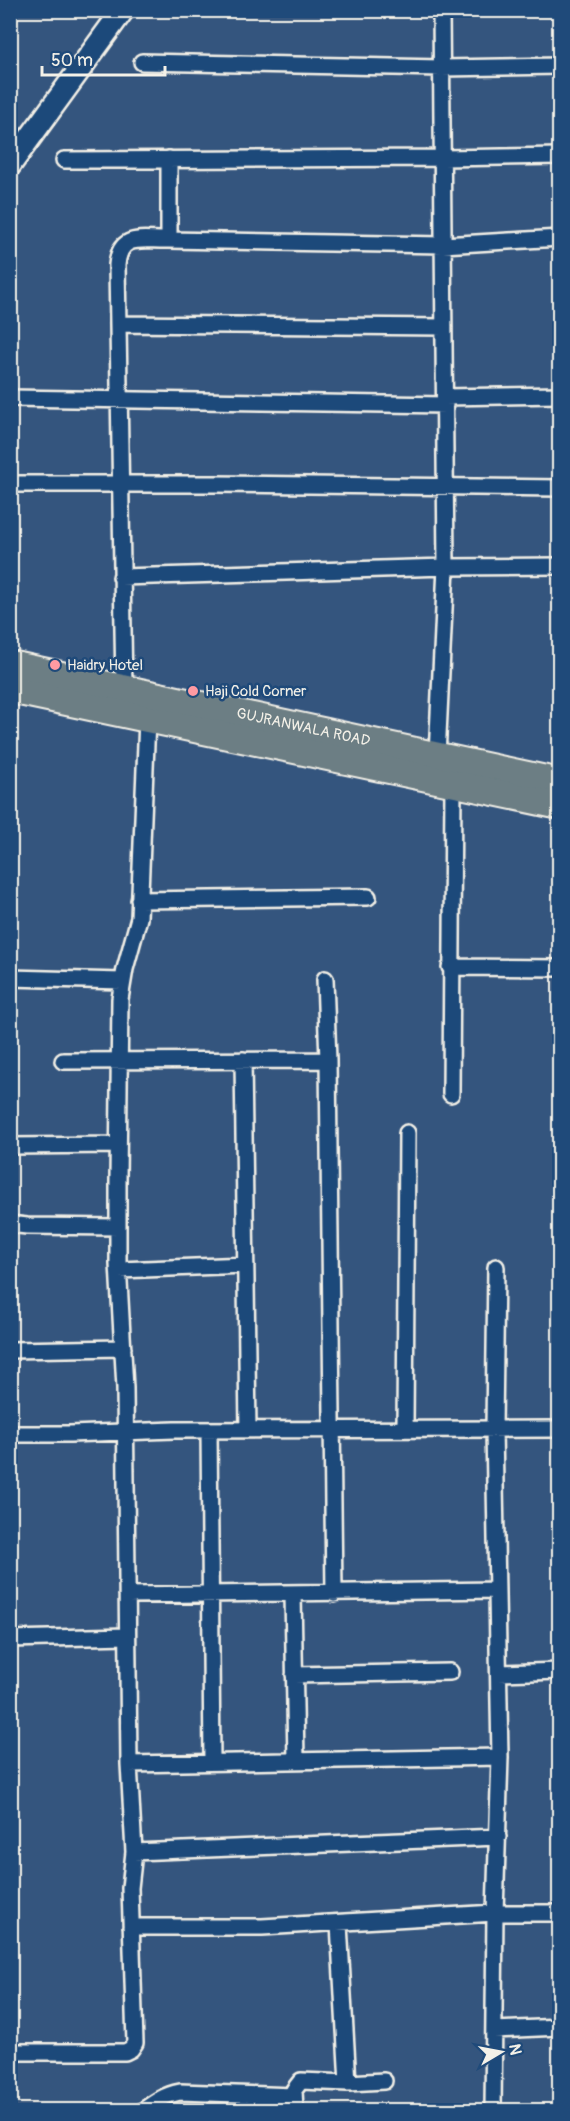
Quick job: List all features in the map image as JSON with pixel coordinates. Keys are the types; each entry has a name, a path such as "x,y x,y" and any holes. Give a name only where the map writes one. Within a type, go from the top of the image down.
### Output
{"highway":[{"name":"GUJRANWALA ROAD","path":"10,664 560,782"},
{"name":"GUJRANWALA ROAD","path":"10,690 560,806"}],"main road":[{"path":"10,165 122,11"}],"street":[{"path":"437,756 446,567 441,10"},
{"path":"142,62 442,68 560,66"},
{"path":"64,160 560,156"},
{"path":"168,240 169,159"},
{"path":"124,689 117,265 123,244 132,241 168,240 443,245 560,238"},
{"path":"118,324 444,327"},
{"path":"10,398 445,401 560,395"},
{"path":"10,484 560,488"},
{"path":"121,577 446,567 560,566"},
{"path":"10,2052 125,2052 131,2049 135,2037 130,1888 134,1852 129,1764 125,1432 119,1270 118,1145 122,981 139,918 147,719"},
{"path":"451,1094 450,967 453,784"},
{"path":"139,900 368,897"},
{"path":"450,967 560,968"},
{"path":"10,978 122,981"},
{"path":"325,979 328,1060 334,1594"},
{"path":"243,1060 248,1430"},
{"path":"63,1061 328,1060"},
{"path":"405,1429 407,1133"},
{"path":"10,1146 118,1145"},
{"path":"10,1224 118,1227"},
{"path":"119,1270 246,1265"},
{"path":"493,2110 495,1913 500,1757 494,1429 496,1267"},
{"path":"10,1350 123,1347"},
{"path":"10,1434 209,1430 560,1429"},
{"path":"209,1430 212,1762"},
{"path":"127,1595 497,1590"},
{"path":"293,1594 296,1761"},
{"path":"10,1639 127,1636"},
{"path":"499,1673 560,1671"},
{"path":"294,1675 450,1672"},
{"path":"129,1764 500,1757"},
{"path":"134,1852 498,1837"},
{"path":"131,1928 261,1927 495,1913 560,1912"},
{"path":"339,1924 348,2083"},
{"path":"494,2030 560,2027"},
{"path":"144,2110 169,2094 180,2092 294,2103 295,2087 301,2081 348,2083 384,2081"}],"place":[{"name":"Haidry Hotel","path":"55,665"},
{"name":"Haji Cold Corner","path":"193,691"}]}
